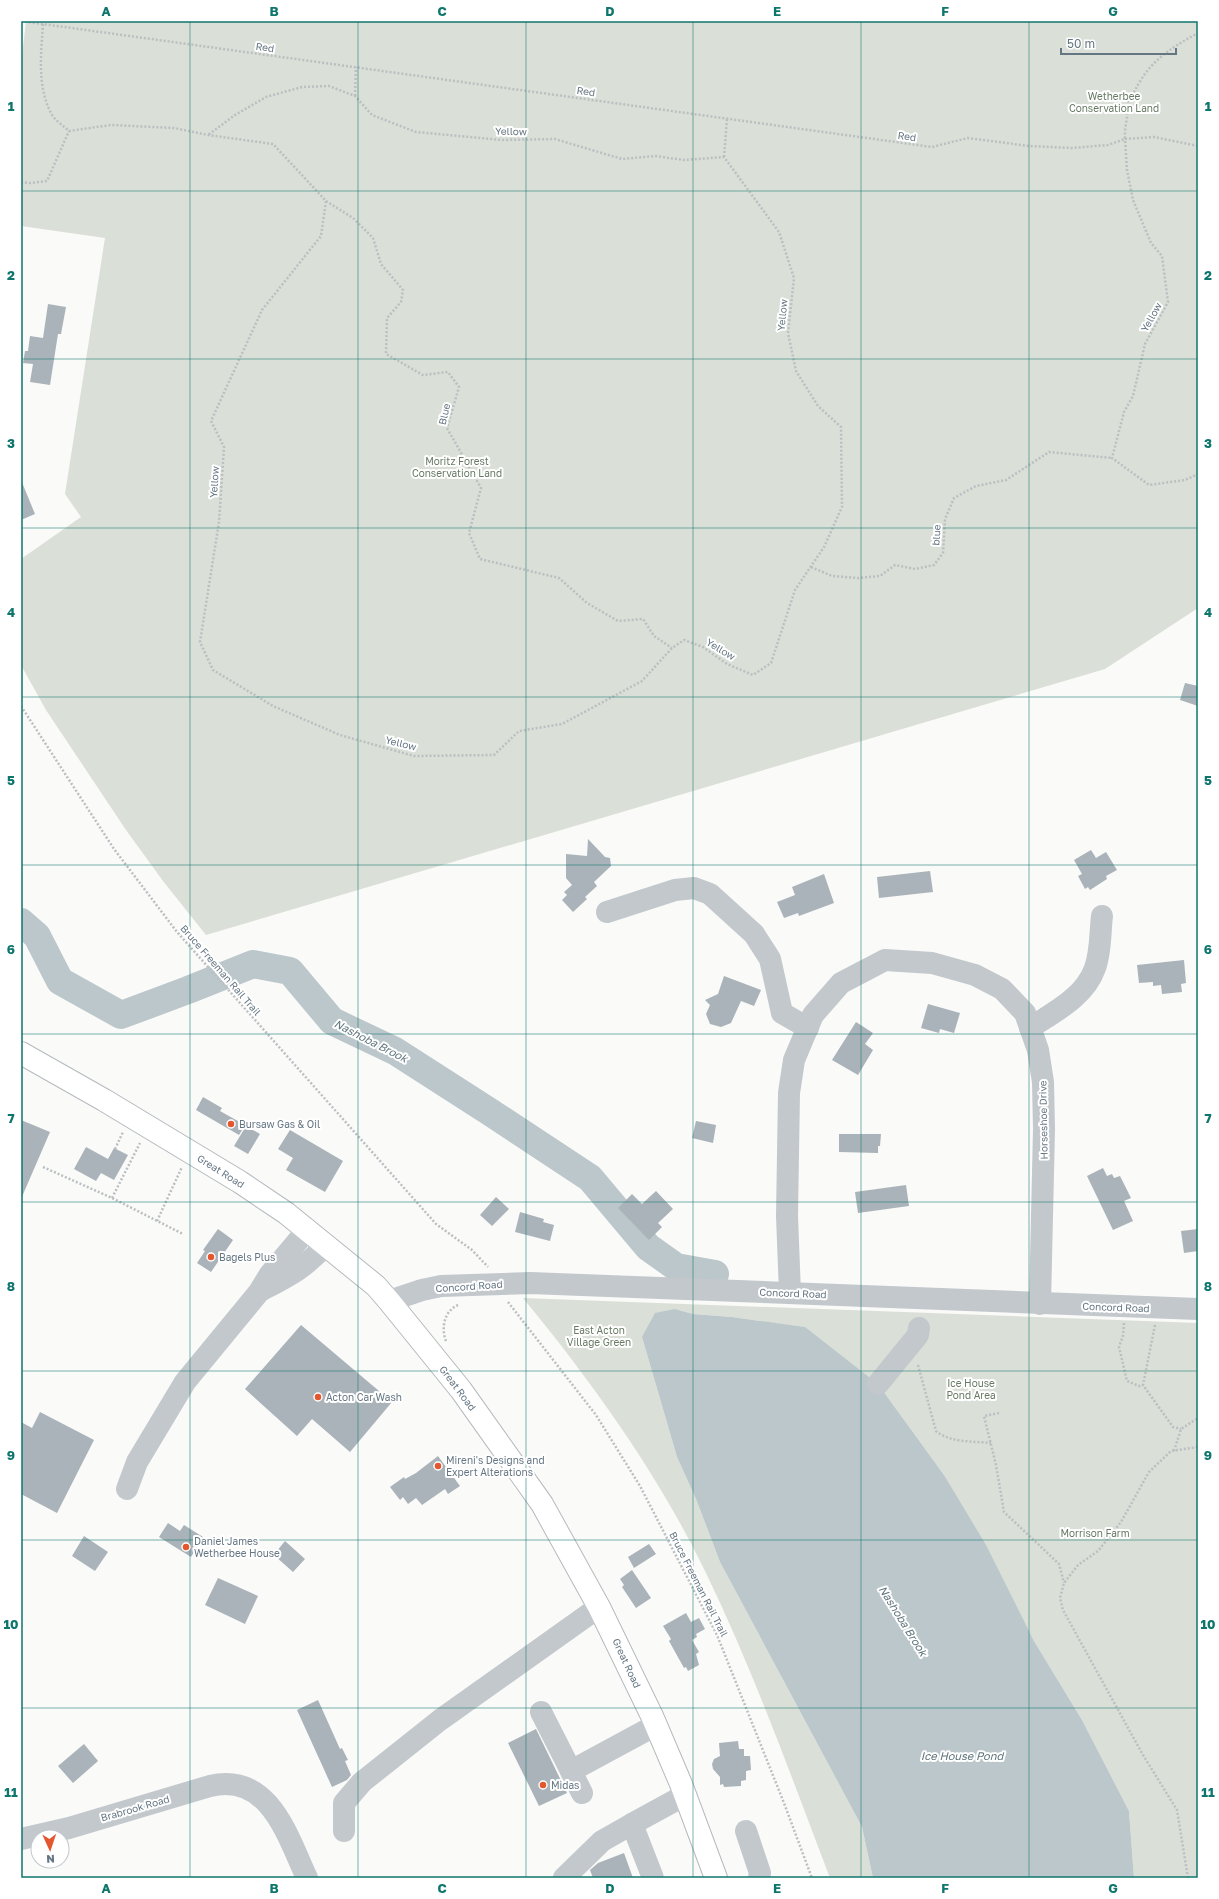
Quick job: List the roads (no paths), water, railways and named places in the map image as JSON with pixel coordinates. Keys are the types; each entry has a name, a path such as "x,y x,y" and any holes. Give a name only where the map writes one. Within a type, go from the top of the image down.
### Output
{"main road":[{"name":"Great Road","path":"21,1053 104,1100 240,1182 286,1213 376,1286 390,1301 461,1390 542,1504 599,1606 656,1726 685,1795 716,1878"}],"street":[{"path":"607,912 675,890 694,888 710,894 754,934 770,959 782,1013 808,1028"},
{"path":"1030,1028 1074,998 1087,984 1095,968 1102,916"},
{"name":"Horseshoe Drive","path":"790,1293 787,1216 789,1093 794,1060 813,1016 841,984 885,960 932,963 975,975 1002,989 1025,1013 1038,1050 1043,1082 1044,1129 1040,1304"},
{"path":"127,1489 137,1462 185,1382 260,1292 270,1274 307,1230"},
{"path":"260,1292 293,1274 316,1256 325,1245"},
{"name":"Concord Road","path":"390,1301 422,1290 441,1286 499,1283 1198,1309"},
{"path":"878,1384 916,1335"},
{"path":"344,1831 344,1803 362,1782 440,1720 599,1606"},
{"path":"540,1712 572,1771 582,1793"},
{"path":"572,1771 656,1726"},
{"name":"Brabrook Road","path":"21,1839 69,1828 217,1784 235,1784 248,1787 264,1800 281,1823 307,1878"},
{"path":"569,1876 602,1840 685,1795"},
{"path":"632,1824 653,1878"},
{"path":"746,1831 760,1873 759,1878"}],"water":[{"name":"Ice House Pond","path":"675,1309 693,1314 732,1317 805,1327 878,1384 944,1475 986,1545 1034,1641 1082,1720 1129,1811 1134,1878 873,1878 862,1827 720,1562 696,1499 677,1457 642,1337 655,1313"}],"waterway":[{"name":"Nashoba Brook","path":"21,922 37,936 60,981 121,1015 253,964 290,971 332,1021 395,1051 590,1178 648,1247 676,1267 715,1274"}],"place":[{"name":"Bursaw Gas & Oil","path":"231,1124"},
{"name":"Bagels Plus","path":"211,1257"},
{"name":"Acton Car Wash","path":"318,1397"},
{"name":"Mireni's Designs and Expert Alterations","path":"438,1466"},
{"name":"Daniel James Wetherbee House","path":"186,1547"},
{"name":"Midas","path":"543,1785"}],"park label":[{"name":"Wetherbee Conservation Land","path":"1114,102"},
{"name":"Moritz Forest Conservation Land","path":"457,466"},
{"name":"East Acton Village Green","path":"599,1336"},
{"name":"Ice House Pond Area","path":"971,1388"},
{"name":"Morrison Farm","path":"1095,1533"}]}
